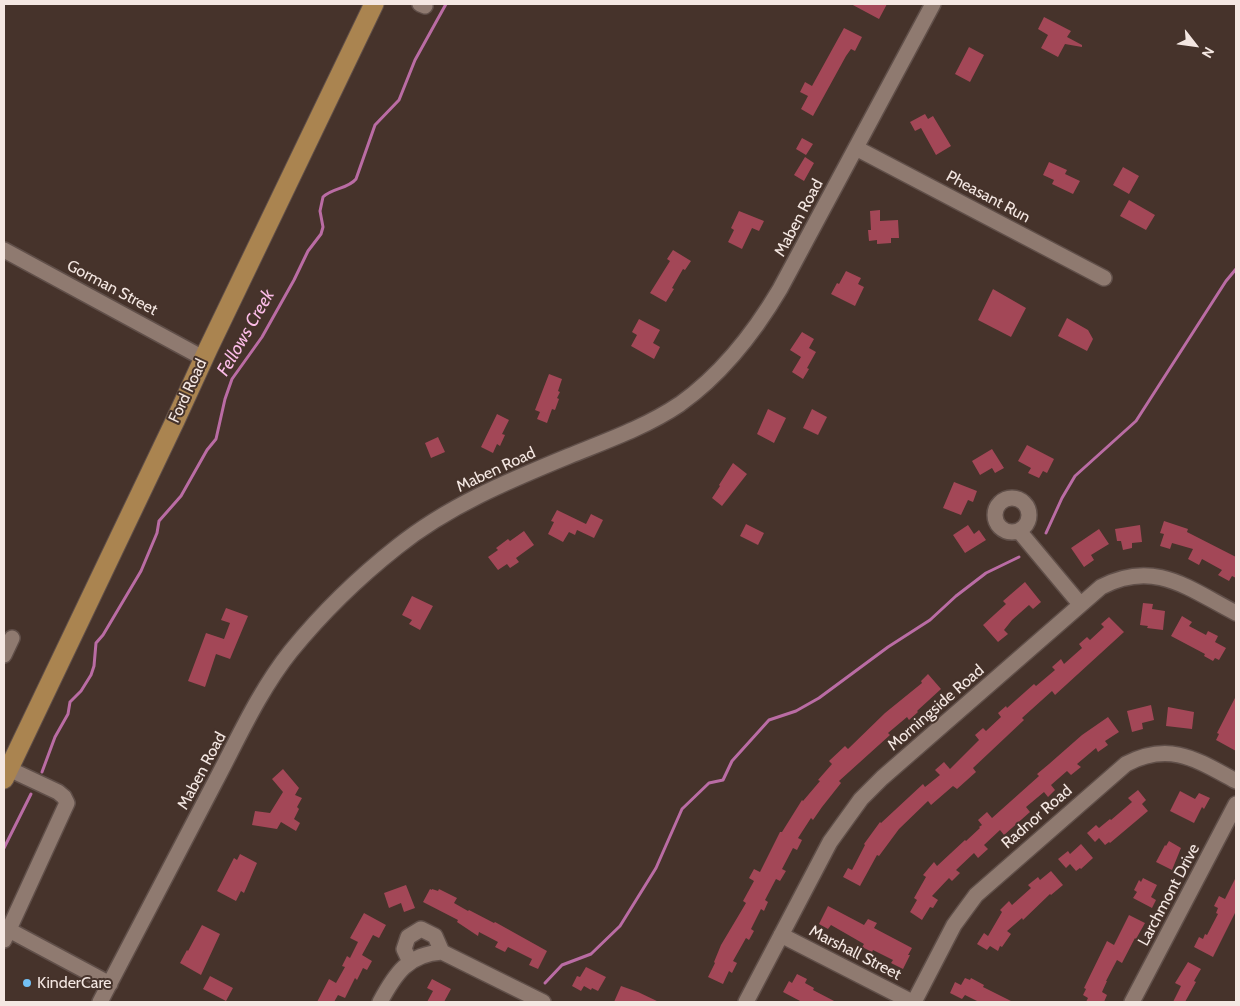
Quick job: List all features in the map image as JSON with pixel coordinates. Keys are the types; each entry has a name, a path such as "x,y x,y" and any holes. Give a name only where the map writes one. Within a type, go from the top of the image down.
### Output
{"main road":[{"name":"Ford Road","path":"6,769 374,4"}],"street":[{"name":"Maben Road","path":"100,1002 259,700 272,677 298,644 367,571 430,522 498,485 648,423 678,404 707,382 740,348 769,308 933,4"},
{"name":"Pheasant Run","path":"856,148 1104,278"},
{"name":"Gorman Street","path":"4,250 203,358"},
{"path":"1019,531 1080,604"},
{"name":"Morningside Road","path":"746,1002 830,842 861,799 882,778 1101,587 1115,579 1127,576 1146,574 1158,576 1176,582 1236,614"},
{"path":"4,655 12,638"},
{"name":"Radnor Road","path":"913,1002 954,925 976,895 1126,764 1151,754 1179,754 1196,760 1236,781"},
{"path":"6,769 58,792 67,803 6,935 110,984"},
{"name":"Larchmont Drive","path":"1132,1002 1236,804"},
{"path":"410,962 404,949 408,937 421,929 435,936 442,952"},
{"name":"Marshall Street","path":"781,935 913,1002"},
{"path":"380,1002 391,981 410,962 428,953 442,952 543,1002"}],"building":[{"path":"851,4 887,4 879,19"},
{"path":"1044,17 1071,31 1067,37 1082,45 1082,47 1065,44 1058,57 1041,48 1048,35 1038,29"},
{"path":"844,28 862,37 855,51 851,49 846,56 813,116 801,109 808,96 800,92 805,82 812,86"},
{"path":"969,47 984,55 970,82 955,74"},
{"path":"925,114 928,119 933,116 951,146 936,155 921,128 915,131 910,122"},
{"path":"802,138 813,144 806,155 796,149"},
{"path":"805,157 814,163 804,181 794,175"},
{"path":"1049,162 1067,170 1065,174 1080,181 1073,194 1052,184 1054,180 1043,175"},
{"path":"1123,167 1139,176 1129,194 1113,185"},
{"path":"1129,200 1155,215 1146,230 1120,216"},
{"path":"880,210 880,221 898,220 899,238 891,238 891,243 877,244 877,240 869,241 868,230 871,230 870,211"},
{"path":"739,211 764,221 759,231 752,228 742,249 728,242 734,230 731,228"},
{"path":"673,250 691,261 685,270 683,269 666,302 650,293 670,261 667,259"},
{"path":"846,271 861,278 858,284 864,287 855,306 831,294"},
{"path":"993,289 1026,308 1011,337 978,320"},
{"path":"1067,318 1088,330 1093,339 1087,351 1058,336"},
{"path":"639,319 660,330 653,343 660,347 654,359 631,346 637,335 632,332"},
{"path":"802,332 814,339 809,348 816,352 803,379 792,372 801,357 790,350"},
{"path":"549,374 562,379 558,391 560,392 557,398 559,399 555,410 552,409 547,423 537,419 540,412 535,410"},
{"path":"768,409 786,418 774,443 757,434"},
{"path":"812,409 827,417 818,435 803,428"},
{"path":"497,414 509,420 502,434 505,435 500,446 497,444 493,453 481,447"},
{"path":"438,437 445,452 431,458 425,443"},
{"path":"1027,445 1054,459 1047,473 1043,471 1039,478 1028,473 1031,468 1018,461"},
{"path":"992,449 1004,468 995,473 992,468 980,475 972,461"},
{"path":"733,463 747,474 722,506 712,498"},
{"path":"954,482 977,491 973,502 968,500 961,515 943,508"},
{"path":"557,510 586,524 591,514 603,520 594,538 577,530 575,535 569,532 563,542 548,534 554,522 551,521"},
{"path":"1164,521 1188,529 1187,532 1236,557 1236,578 1232,576 1229,581 1218,575 1222,570 1202,559 1199,565 1188,559 1193,549 1172,543 1170,549 1160,546 1164,534 1160,533"},
{"path":"746,524 764,533 758,545 740,536"},
{"path":"968,525 974,534 979,530 986,540 965,553 953,535"},
{"path":"1140,525 1142,542 1132,543 1132,548 1123,550 1121,541 1117,541 1115,529"},
{"path":"1099,529 1109,544 1091,555 1094,560 1084,567 1071,548"},
{"path":"524,531 534,545 516,558 519,562 510,568 507,564 498,570 488,557 508,539 510,541"},
{"path":"1025,582 1041,602 1033,609 1029,605 1012,620 1004,630 1008,634 998,642 983,625 1006,604 1003,601"},
{"path":"412,596 433,606 420,630 409,624 412,620 402,615"},
{"path":"1143,603 1153,604 1152,609 1165,611 1163,630 1140,625"},
{"path":"226,608 248,616 230,659 216,654 205,687 188,681 206,633 224,639 230,623 221,620"},
{"path":"1182,616 1192,622 1189,626 1206,635 1208,631 1218,636 1215,642 1226,648 1219,660 1215,658 1213,661 1204,656 1205,654 1171,636"},
{"path":"1109,617 1124,632 1055,695 1052,691 1022,718 1024,720 973,768 976,772 957,789 953,786 931,805 928,801 899,829 879,856 877,855 860,886 843,877 848,868 852,870 864,844 880,822 923,784 925,787 940,775 935,770 944,762 950,769 979,740 975,735 983,728 986,731 1001,717 998,713 1055,670 1052,667 1061,659 1064,664 1082,648 1079,644 1087,637 1090,640 1104,627 1101,624"},
{"path":"928,674 941,689 909,720 907,717 888,733 890,735 839,781 841,783 813,820 811,818 798,838 802,840 797,850 793,848 782,869 786,871 780,881 776,879 765,900 768,902 764,911 761,909 751,929 754,931 749,940 746,938 733,961 737,963 732,973 729,971 723,984 708,977 721,945 746,903 743,901 754,881 749,878 754,869 760,872 780,832 782,832 802,800 820,781 818,780 832,764 829,761 845,746 848,749 885,713 922,683 921,681"},
{"path":"1236,696 1236,751 1216,740 1219,734 1217,733"},
{"path":"1151,705 1154,720 1142,723 1143,729 1132,732 1127,711"},
{"path":"1168,707 1194,712 1192,729 1166,726"},
{"path":"1108,717 1119,732 1105,741 1108,745 1098,752 1096,748 1077,764 1081,767 1071,775 1067,771 1051,785 1055,790 1048,797 1044,792 1026,807 1030,812 1004,835 1000,830 984,845 988,849 978,858 974,853 956,870 960,873 952,881 949,878 932,896 938,900 933,908 930,907 922,920 910,912 917,900 914,898 926,877 923,875 934,862 937,866 980,828 982,825 978,820 987,812 992,818 1039,776 1037,774 1082,735"},
{"path":"283,769 299,788 295,795 302,798 294,819 300,823 296,831 281,822 277,829 252,825 255,811 270,813 283,792 272,779"},
{"path":"1138,790 1146,800 1142,804 1148,811 1110,843 1105,845 1099,838 1095,842 1087,833 1096,825 1099,828 1111,820 1132,802 1128,798"},
{"path":"1180,791 1195,799 1199,793 1210,798 1204,809 1202,807 1194,823 1170,811"},
{"path":"1169,841 1181,848 1172,870 1156,862"},
{"path":"1081,844 1093,858 1076,871 1070,864 1066,868 1058,859 1068,851 1070,854"},
{"path":"240,854 257,863 244,893 241,891 236,901 217,891 234,858 237,860"},
{"path":"1051,871 1063,885 1050,894 1023,920 1022,918 1007,931 1011,934 998,951 990,946 987,950 977,944 984,933 988,936 1002,912 1000,910 1009,901 1012,905 1031,888 1028,885 1038,877 1040,880"},
{"path":"1236,877 1236,911 1213,957 1194,947 1199,937 1203,939 1205,934 1207,935 1218,914 1216,913 1218,908 1214,906 1219,896 1225,899"},
{"path":"1143,878 1157,885 1151,897 1156,900 1152,908 1133,898 1137,892 1134,890 1139,880 1141,882"},
{"path":"406,885 415,908 404,912 401,903 389,908 384,893"},
{"path":"430,889 438,891 439,889 457,898 454,903 495,922 547,951 538,969 529,965 532,959 508,947 505,952 495,947 498,942 479,932 478,936 457,922 458,920 423,902"},
{"path":"828,906 864,925 868,919 877,923 874,928 912,948 903,969 891,963 893,960 862,947 864,944 831,925 828,929 819,924"},
{"path":"364,913 386,925 379,938 373,935 362,955 372,961 367,970 363,968 357,980 355,978 345,998 338,995 334,1002 317,1002 329,979 336,983 345,967 342,966 347,956 350,958 358,942 350,938"},
{"path":"1129,915 1145,923 1122,963 1117,960 1106,981 1102,992 1107,995 1104,1002 1086,1002 1088,998 1083,995 1086,989 1084,988 1107,941 1114,945"},
{"path":"202,925 220,934 201,975 180,963"},
{"path":"1188,962 1201,969 1185,1002 1173,1002 1181,986 1175,983"},
{"path":"586,967 606,977 598,991 584,986 581,991 572,986 577,976 580,977"},
{"path":"797,974 807,979 805,983 814,988 813,990 836,1002 802,1002 783,992 789,981 792,983"},
{"path":"210,976 233,988 226,1001 203,989"},
{"path":"965,978 970,980 971,978 984,985 983,987 1013,1002 979,1002 965,995 962,999 950,993 955,982 961,985"},
{"path":"432,979 451,989 444,1002 427,1002 433,991 427,988"},
{"path":"621,986 638,992 659,1002 614,1002"}],"waterway":[{"name":"Fellows Creek","path":"42,772 55,737 68,714 70,702 81,691 91,675 94,666 96,643 103,635 141,571 157,533 159,521 181,496 207,450 216,439 225,399 232,379 262,337 308,251 321,234 323,227 320,211 323,197 349,185 356,179 375,125 399,100 415,60 446,4"},
{"path":"1046,533 1062,498 1075,476 1136,421 1226,281 1236,269"},
{"path":"545,983 562,965 591,954 620,926 656,868 682,809 709,783 723,780 732,761 769,720 796,711 819,698 888,647 930,620 956,596 986,573 1019,557"},
{"name":"Fellows Creek","path":"4,848 31,794"}],"place":[{"name":"KinderCare","path":"27,983"}]}
